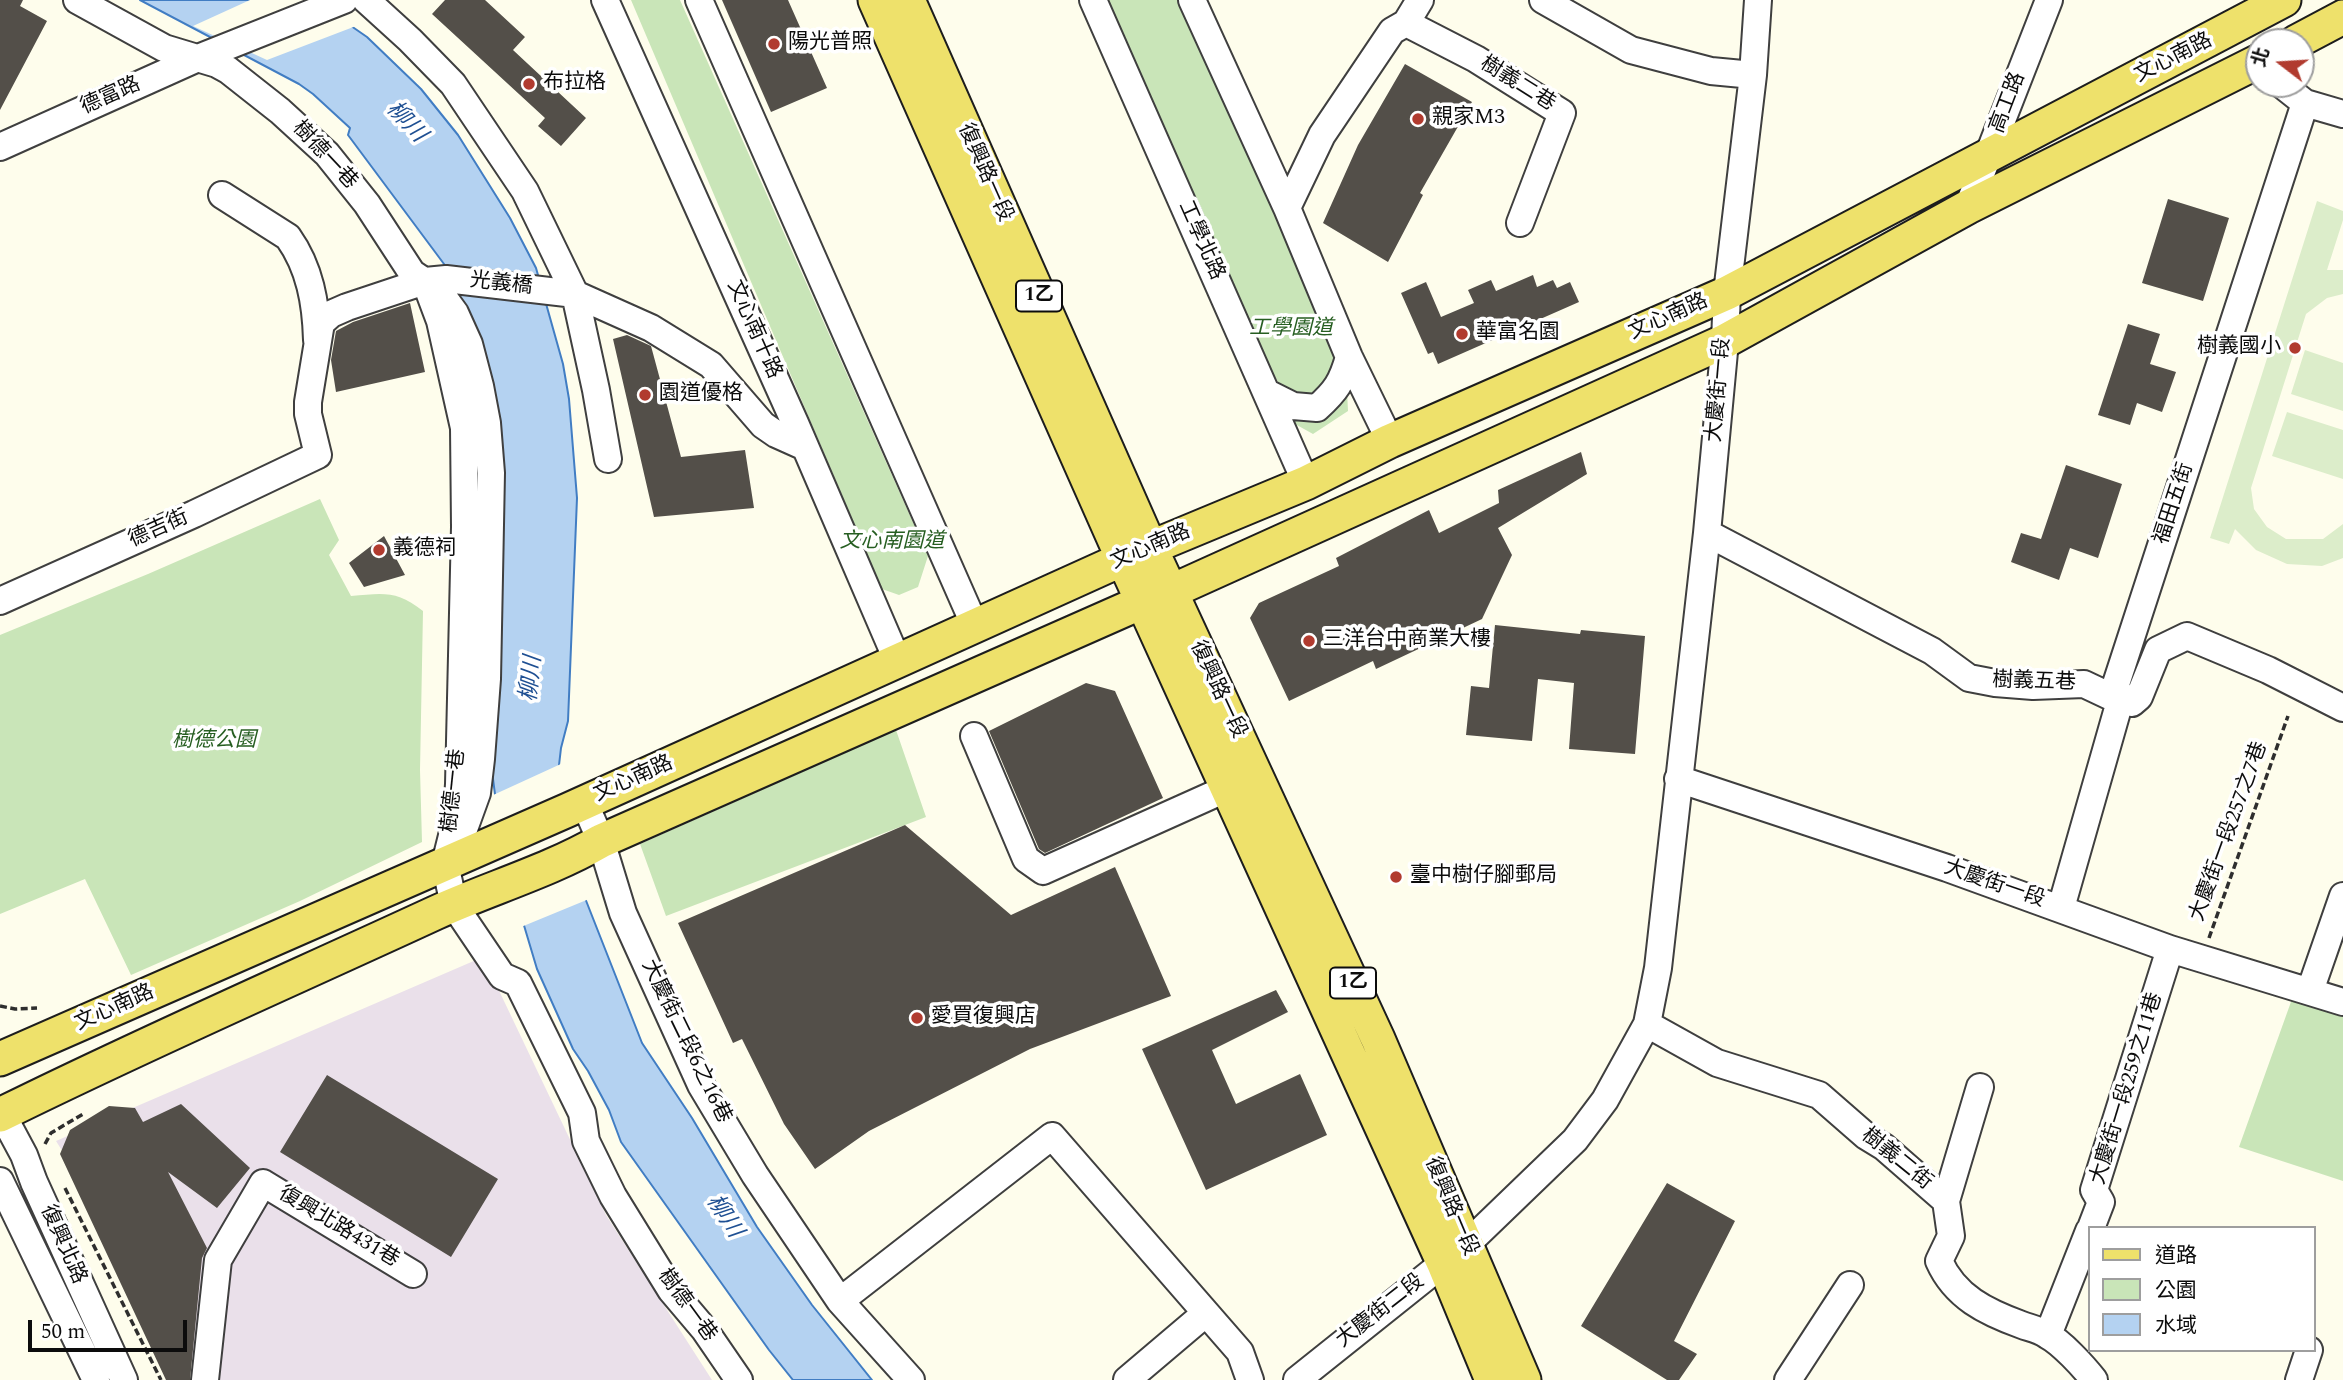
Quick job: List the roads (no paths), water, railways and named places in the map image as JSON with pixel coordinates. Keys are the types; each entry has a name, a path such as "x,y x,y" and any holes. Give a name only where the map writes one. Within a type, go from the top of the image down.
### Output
{"main road":[{"name":"復興路一段","path":"875,0 1157,597 1378,1038 1455,1254 1492,1380"},
{"name":"復興路一段","path":"908,0 1137,553"},
{"name":"文心南路","path":"0,1059 576,806 1137,553 1306,483 1390,441 1727,293 2284,0"},
{"path":"2315,32 2343,17"},
{"name":"文心南路","path":"1,1113 454,905 1157,597 1725,341 1968,207 2245,69"},
{"name":"復興路一段","path":"1157,597 1228,788 1455,1254 1524,1380"}],"street":[{"name":"樹德一巷","path":"77,0 164,48 228,70 327,154 367,204 412,273 435,280 440,321 464,428 465,527 459,784 457,816 444,864"},
{"name":"德富路","path":"0,147 198,58 344,0"},
{"path":"366,0 453,84 525,191 565,292 596,390 608,459"},
{"name":"文心南十路","path":"605,0 898,662"},
{"path":"699,0 975,626"},
{"name":"工學北路","path":"1093,0 1306,483"},
{"path":"1192,0 1287,208 1349,357 1390,441"},
{"path":"1287,208 1322,135 1392,32 1406,23 1420,0"},
{"path":"1543,0 1631,50 1711,71 1753,75"},
{"name":"大慶街一段","path":"1455,1254 1575,1140 1605,1100 1647,1024 1658,968 1707,533 1727,293 1753,75 1758,0"},
{"name":"高工路","path":"1968,207 2049,0"},
{"name":"樹義二巷","path":"1406,23 1476,59 1562,113 1520,223"},
{"path":"2231,30 2245,47"},
{"path":"2299,98 2305,103 2343,114"},
{"name":"福田五街","path":"2061,908 2120,701 2116,684 2305,103"},
{"path":"222,195 288,237 309,280 316,316 317,346"},
{"path":"317,346 321,323 331,314 435,280"},
{"name":"光義橋","path":"435,280 565,292 651,328 711,365 763,425 805,447"},
{"name":"德吉街","path":"0,601 318,455 308,414 317,346"},
{"path":"1267,393 1293,406 1317,408 1334,393 1344,376 1349,357"},
{"name":"樹義五巷","path":"1707,533 1932,651 1969,678 1995,684 2033,686 2084,684 2120,701"},
{"path":"2120,701 2133,703 2139,697 2158,650 2188,636 2268,670 2343,708"},
{"path":"974,736 1026,859 1043,871 1228,788"},
{"name":"大慶街一段","path":"1678,779 1947,868 2170,949 2343,1002"},
{"name":"大慶街二段6之16巷","path":"576,806 591,847 624,913 701,1085 755,1175 840,1301 911,1380"},
{"path":"444,864 454,905"},
{"path":"2310,991 2343,896"},
{"name":"樹德一巷","path":"454,905 502,976 517,983 582,1113 586,1141 613,1196 671,1290 704,1329 739,1380"},
{"name":"大慶街一段259之11巷","path":"2092,1226 2101,1202 2094,1190 2170,949"},
{"name":"樹義二街","path":"1647,1024 1717,1063 1819,1095 1946,1201 1951,1236 1939,1261 1950,1282 1972,1302 2000,1317 2048,1335 2094,1380"},
{"path":"1946,1201 1980,1087"},
{"name":"復興北路","path":"1,1113 24,1155 124,1380"},
{"path":"840,1301 1052,1136 1240,1352 1250,1380"},
{"name":"復興北路","path":"0,1181 96,1380"},
{"name":"復興北路431巷","path":"205,1380 219,1260 263,1183 413,1274"},
{"name":"大慶街一段259之11巷","path":"2048,1335 2088,1235"},
{"name":"大慶街二段","path":"1297,1380 1455,1254"},
{"path":"1788,1380 1850,1285"},
{"path":"1127,1380 1206,1313"},
{"path":"2299,1380 2308,1352"}],"water":[{"name":"柳川","path":"140,0 307,0 341,19 367,37 421,89 458,135 510,218 536,268 563,364 569,399 577,498 568,721 561,748 554,808 585,898 642,1043 692,1118 757,1227 812,1305 872,1380 793,1380 621,1142 609,1110 573,1049 537,969 503,855 491,764 498,533 455,289 444,264 348,135 350,128 313,94 299,84"}],"place":[{"name":"陽光普照","path":"774,44"},
{"name":"布拉格","path":"529,84"},
{"name":"親家M3","path":"1418,119"},
{"name":"華富名園","path":"1462,334"},
{"name":"樹義國小","path":"2295,348"},
{"name":"園道優格","path":"645,395"},
{"name":"義德祠","path":"379,550"},
{"name":"三洋台中商業大樓","path":"1309,641"},
{"name":"臺中樹仔腳郵局","path":"1396,877"},
{"name":"愛買復興店","path":"917,1018"}],"park label":[{"name":"工學園道","path":"1291,330"},
{"name":"文心南園道","path":"892,543"},
{"name":"樹德公園","path":"214,742"}]}
